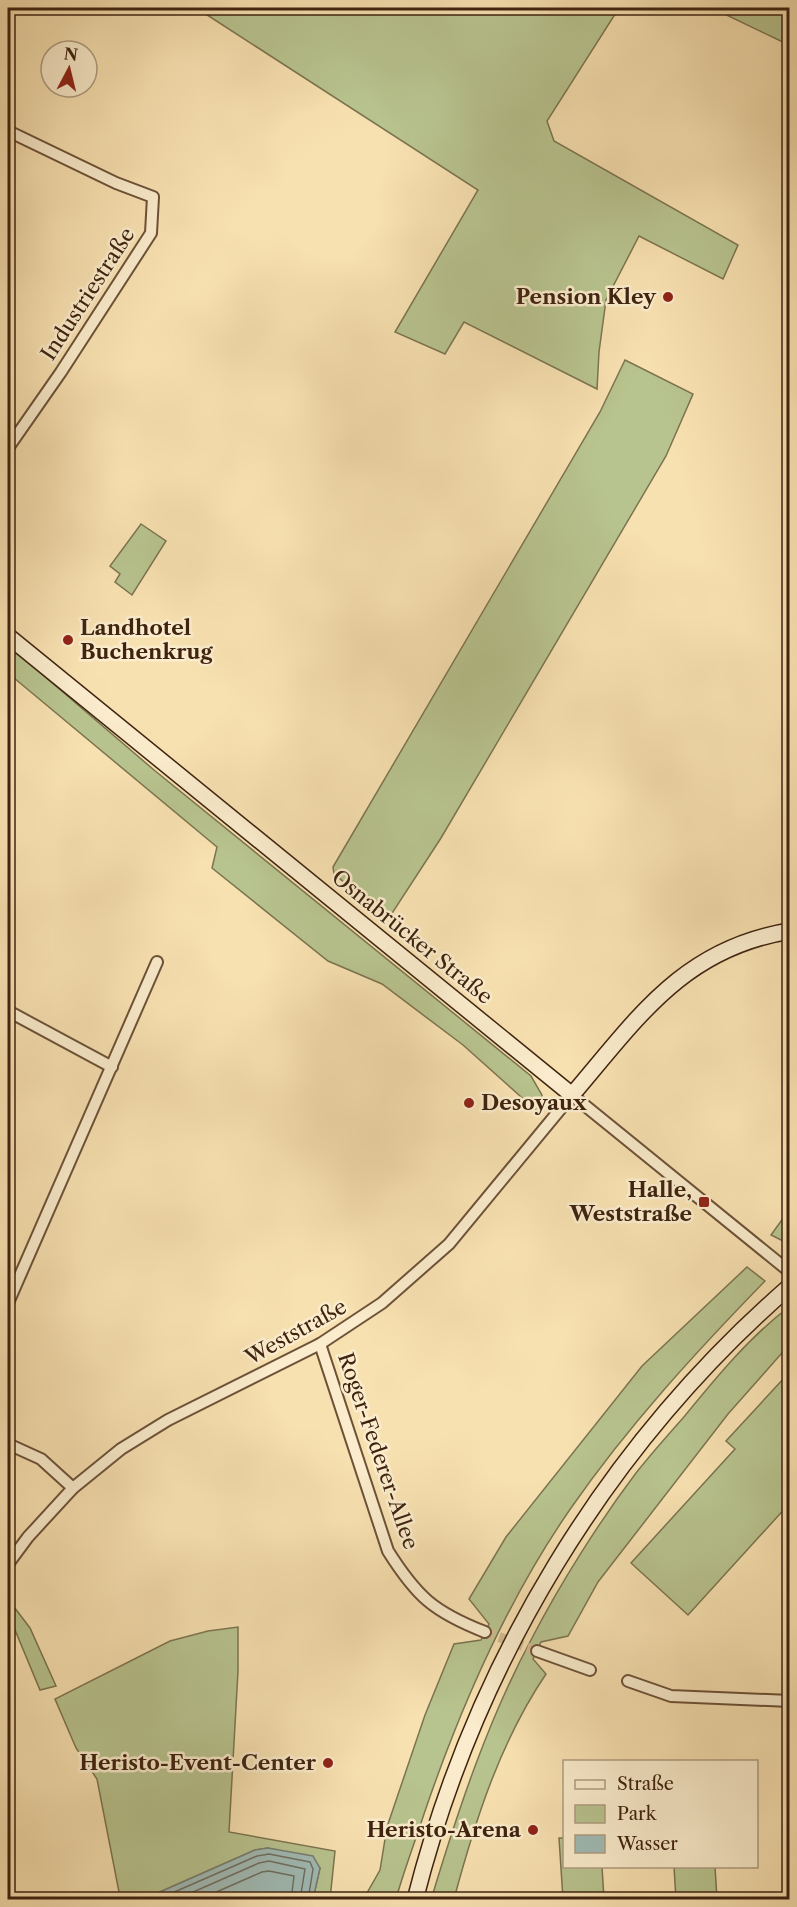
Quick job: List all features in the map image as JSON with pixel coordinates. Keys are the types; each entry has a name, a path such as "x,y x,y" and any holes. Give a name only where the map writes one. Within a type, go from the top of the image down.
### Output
{"main road":[{"name":"Osnabrücker Straße","path":"8,636 572,1095"},
{"path":"572,1095 651,1003 688,971 723,950 755,937 789,931"},
{"path":"415,1899 451,1785 492,1685 531,1604 588,1514 635,1449 682,1393 765,1307 789,1286"}],"street":[{"name":"Industriestraße","path":"8,130 116,183 153,197 152,233 8,448"},
{"path":"8,1303 157,962"},
{"path":"8,1011 112,1067"},
{"name":"Osnabrücker Straße","path":"572,1095 789,1272"},
{"name":"Weststraße","path":"8,1564 28,1537 73,1488 110,1456 168,1420 321,1344 382,1303 449,1244 572,1095"},
{"name":"Roger-Federer-Allee","path":"321,1344 388,1551 407,1580 421,1596 449,1616 485,1632"},
{"path":"8,1444 40,1459 73,1488"},
{"path":"537,1651 590,1670"},
{"path":"628,1681 671,1696 789,1701"}],"green space":[{"path":"201,8 619,8 547,121 554,141 738,245 723,279 639,236 606,300 597,389 464,322 445,354 395,332 478,190 201,11"},
{"path":"712,8 789,8 789,45"},
{"path":"625,360 693,394 666,456 441,838 389,918 334,874 333,867 600,412"},
{"path":"141,524 166,541 132,595 115,582 120,574 110,566"},
{"path":"8,645 154,770 531,1076 542,1095 538,1112 463,1045 382,984 328,961 212,868 217,847 8,673"},
{"path":"789,1210 789,1244 771,1235"},
{"path":"747,1267 765,1281 713,1335 639,1419 571,1508 526,1580 487,1656 453,1734 396,1899 363,1900 380,1870 387,1827 425,1715 454,1644 481,1640 489,1624 469,1599 506,1537 642,1366"},
{"path":"789,1307 789,1345 728,1414 598,1582 568,1636 541,1642 533,1659 546,1674 515,1727 502,1755 480,1811 454,1899 431,1900 463,1799 501,1701 567,1575 608,1512 647,1459 733,1359"},
{"path":"785,1377 790,1381 790,1487 784,1493 789,1498 789,1504 688,1615 631,1563 735,1449 726,1441"},
{"path":"8,1599 30,1628 56,1686 40,1690 8,1613"},
{"path":"238,1627 238,1671 229,1832 335,1851 330,1899 313,1899 320,1868 268,1848 255,1850 144,1899 116,1899 120,1897 97,1779 76,1748 55,1699 170,1641 208,1631"},
{"path":"559,1838 563,1838 563,1868 602,1868 604,1899 563,1899"},
{"path":"674,1868 715,1868 717,1899 676,1899"}],"water":[{"path":"268,1848 313,1856 320,1868 313,1899 144,1899 255,1850"}],"tunnel":[{"path":"485,1632 537,1651"}],"place":[{"name":"Pension Kley","path":"668,297"},
{"name":"Landhotel Buchenkrug","path":"68,640"},
{"name":"Desoyaux","path":"469,1103"},
{"name":"Halle, Weststraße","path":"704,1202"},
{"name":"Heristo-Event-Center","path":"328,1763"},
{"name":"Heristo-Arena","path":"533,1830"}]}
